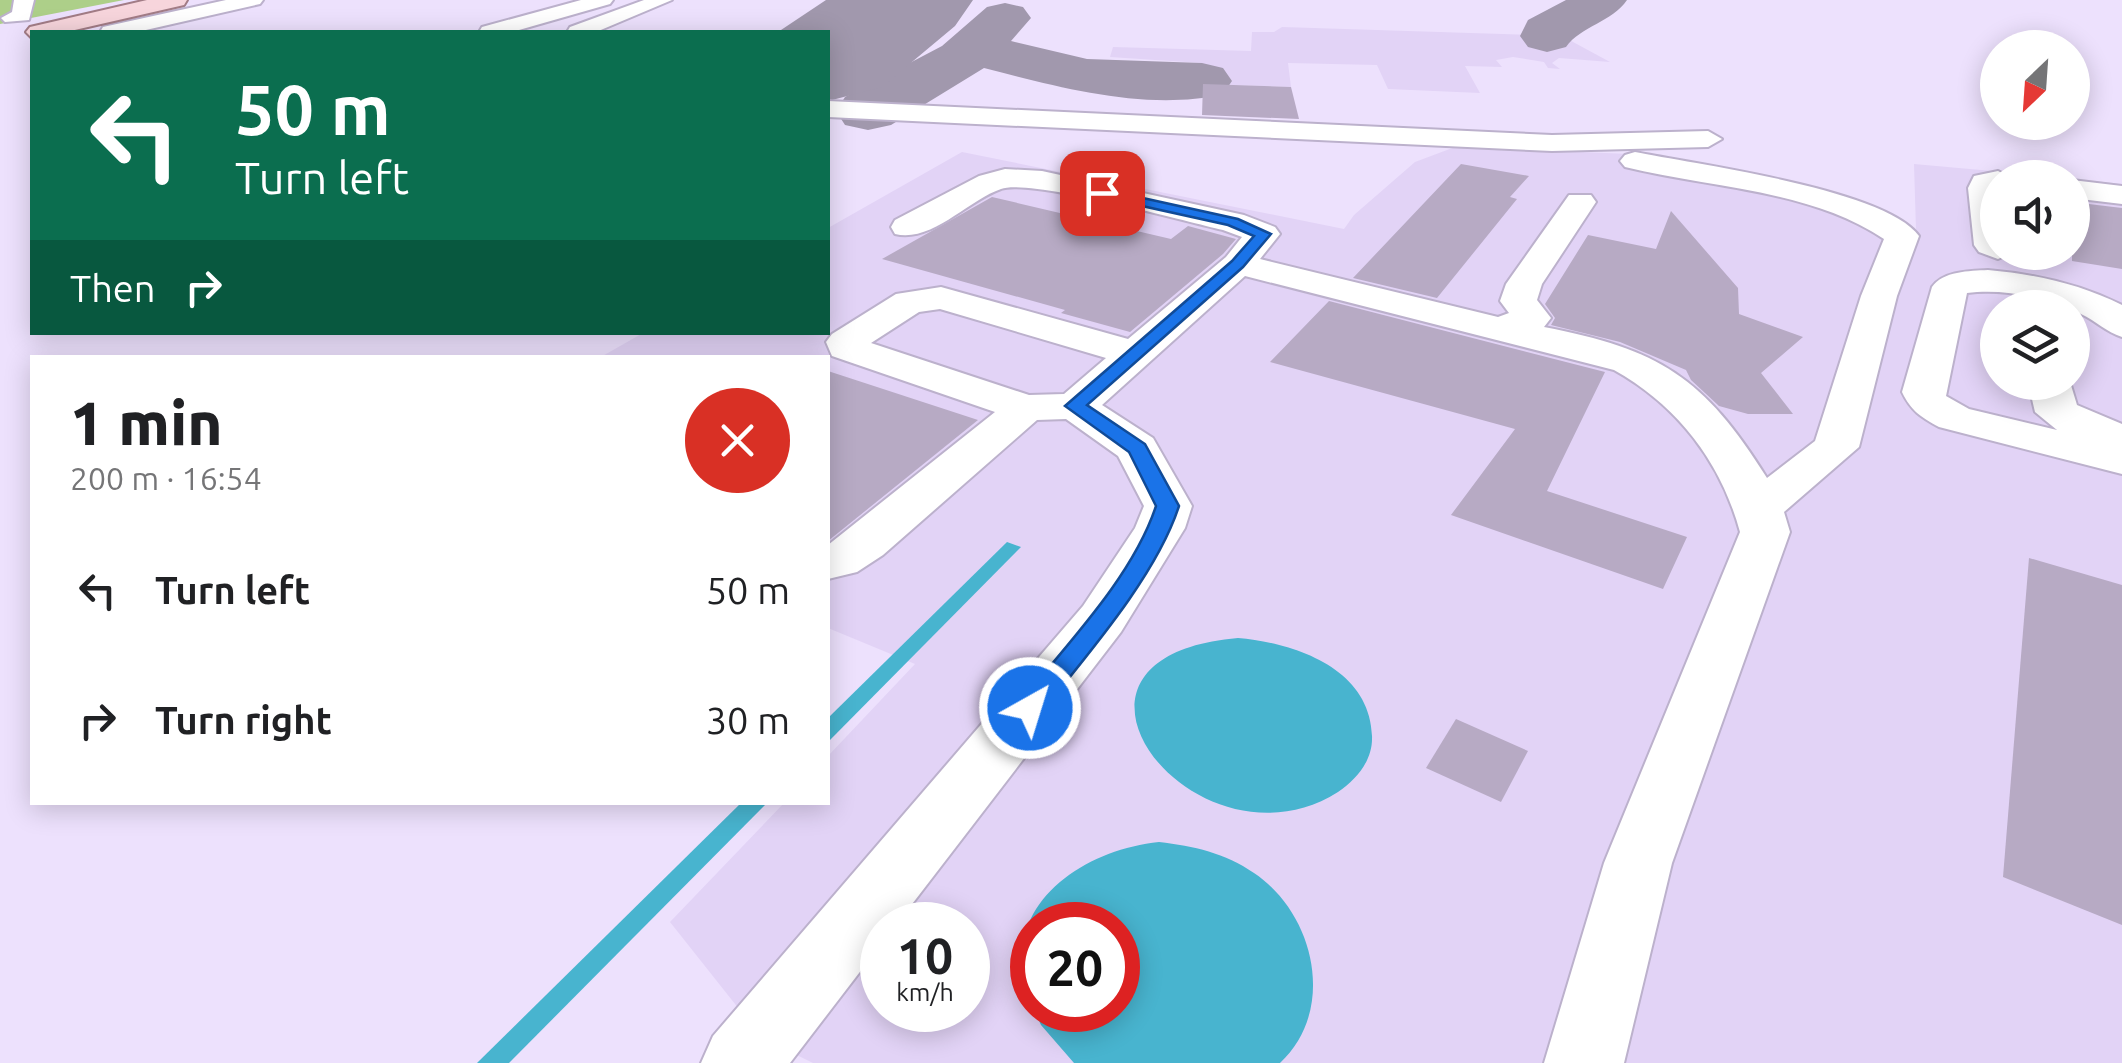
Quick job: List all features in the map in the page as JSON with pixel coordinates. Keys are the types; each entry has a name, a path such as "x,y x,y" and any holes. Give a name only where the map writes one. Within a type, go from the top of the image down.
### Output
{"main road":[{"path":"0,43 30,23 176,0"}],"lane":[{"path":"120,30 253,0"},
{"path":"497,30 603,0"},
{"path":"583,30 662,0"},
{"path":"30,23 73,30"},
{"path":"830,109 1552,143 1708,139"},
{"path":"1552,143 1841,205 1872,216 1902,236 1879,296 1836,447 1760,507"},
{"path":"830,563 864,544 1050,407 1132,353 1238,264 1264,234 1251,227 1021,178 990,182 908,227"},
{"path":"2090,191 2122,194"},
{"path":"1500,329 1532,318 1518,301 1524,284 1580,202"},
{"path":"1238,264 1627,360 1679,392 1728,456 1760,507 1765,532 1638,863 1584,1063"},
{"path":"2044,270 2122,284"},
{"path":"2122,326 2115,316 2074,297 2008,283 1962,281 1950,287 1923,392 1929,404 1954,418 2122,460"},
{"path":"741,1063 1102,619 1160,528 1168,506 1137,448 1050,407 872,359 846,348 846,342 909,302 941,298 1132,353"},
{"path":"2054,400 2057,412 2083,427 2122,439"}],"shaded area":[{"path":"1282,27 1562,36 1610,62 1559,58 1552,63 1560,69 1513,57 1496,60 1502,67 1465,66 1480,93 1388,89 1377,65 1288,63 1291,87 1203,84 1201,63 1110,57 1113,47 1251,51 1252,32 1274,32"},
{"path":"1455,147 1630,154 1874,209 1916,230 1914,164 1980,170 1980,270 2090,270 2090,181 2122,184 2122,1063 813,1063 762,1038 670,922 782,805 830,805 830,754 915,664 830,629 830,355 604,355 639,335 830,335 830,227 962,152 1344,229 1354,215 1415,162"}],"green space":[{"path":"0,0 124,0 0,24"}],"water":[{"path":"1007,542 1021,547 830,740 830,716"},
{"path":"1238,638 1304,653 1343,676 1358,693 1368,712 1372,745 1362,768 1338,792 1284,812 1232,808 1187,787 1153,755 1136,719 1141,683 1173,654"},
{"path":"739,805 765,805 509,1063 477,1063"},
{"path":"1159,842 1209,851 1232,860 1275,891 1292,913 1304,937 1313,990 1309,1017 1298,1041 1280,1063 1074,1063 1047,1032 1140,1032 1140,902 1042,902 1071,873 1128,848"}],"building":[{"path":"1203,84 1291,87 1299,119 1202,115"},
{"path":"1461,164 1529,176 1510,197 1517,199 1437,298 1353,278"},
{"path":"992,197 1171,239 1188,226 1236,239 1130,332 882,259"},
{"path":"2090,204 2122,208 2122,269 2090,264"},
{"path":"1671,211 1738,288 1739,314 1803,337 1761,373 1793,414 1748,414 1719,406 1691,380 1686,370 1620,342 1551,325 1555,318 1545,304 1588,235 1656,249"},
{"path":"1329,301 1605,372 1547,491 1687,537 1663,589 1451,515 1515,429 1270,362"},
{"path":"830,372 978,420 830,539"},
{"path":"2029,558 2122,585 2122,925 2003,877"},
{"path":"1456,719 1528,751 1501,802 1426,768"}],"taxiway":[{"path":"1547,36 1547,31 1603,0"},
{"path":"868,111 962,58 1005,18"},
{"path":"973,48 1087,77 1202,81"}],"runway":[{"path":"832,57 912,0"}],"route":[{"path":"1030,708 1102,619 1160,528 1168,506 1137,448 1075,406 1238,264 1264,234 1232,222 1102,193"}]}
